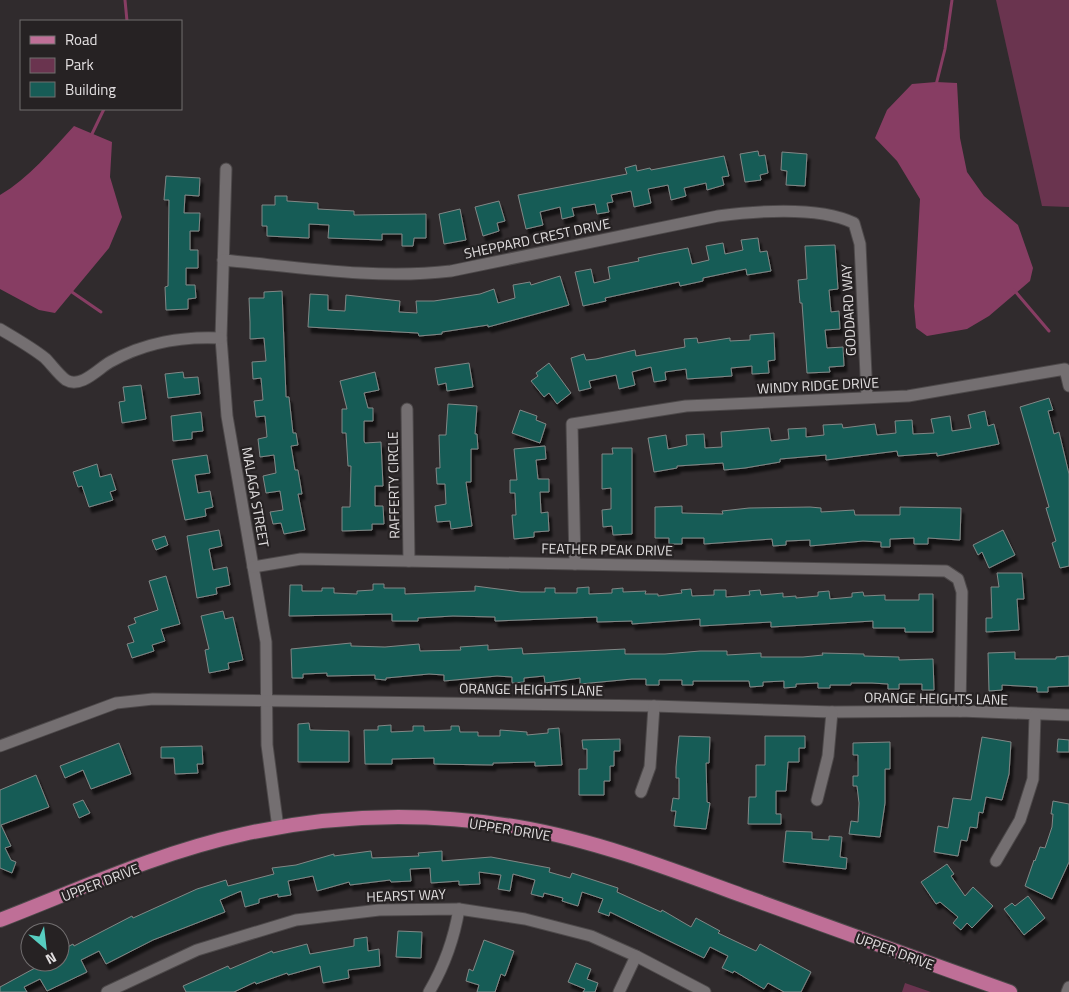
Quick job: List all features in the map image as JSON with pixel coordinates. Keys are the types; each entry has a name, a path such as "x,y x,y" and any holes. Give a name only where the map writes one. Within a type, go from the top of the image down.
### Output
{"main road":[{"name":"UPPER DRIVE","path":"0,920 184,850 239,835 352,818 427,817 518,827 586,842 680,873 1010,992"}],"street":[{"name":"MALAGA STREET","path":"226,169 221,338 227,416 266,642 267,745 278,828"},
{"name":"SHEPPARD CREST DRIVE","path":"223,260 386,274 419,275 451,271 734,214 758,211 838,215 854,223"},
{"name":"GODDARD WAY","path":"854,223 860,244 867,397"},
{"path":"0,329 30,348 66,380 74,382 85,379 109,362 141,349 178,339 198,336 221,338"},
{"name":"WINDY RIDGE DRIVE","path":"575,564 572,424 686,406 908,396 1064,370 1069,386"},
{"name":"RAFFERTY CIRCLE","path":"407,409 410,561"},
{"name":"FEATHER PEAK DRIVE","path":"253,567 301,559 946,571 958,579 962,592 960,712"},
{"name":"ORANGE HEIGHTS LANE","path":"0,746 116,703 153,699 654,706 832,712 960,712 1069,715"},
{"path":"641,792 650,766 654,706"},
{"path":"817,800 828,756 832,712"},
{"path":"996,861 1020,820 1033,779 1036,715"},
{"path":"428,992 443,969 455,933 459,908"},
{"name":"HEARST WAY","path":"107,992 197,950 296,920 379,910 459,908 525,919 590,936 636,956 705,992"},
{"path":"619,992 636,956"},
{"path":"1067,992 1069,987"}],"green space":[{"path":"996,0 1069,0 1069,207 1042,206"},
{"path":"905,983 931,992 902,992"}],"shaded area":[{"path":"957,83 960,138 967,172 984,196 1018,225 1033,268 1030,281 989,316 967,329 927,336 916,328 914,306 920,199 897,161 875,138 887,110 912,84"},
{"path":"74,126 112,142 110,177 122,217 109,248 55,313 39,310 0,289 0,195 21,181"}],"building":[{"path":"758,151 759,156 765,155 768,173 760,175 761,180 745,182 740,154"},
{"path":"782,152 807,154 805,186 786,185 787,171 781,170"},
{"path":"724,156 729,176 722,177 724,185 707,190 706,183 684,188 686,196 671,200 668,185 648,189 651,203 634,207 631,191 611,195 613,202 607,203 609,212 597,214 595,204 572,208 574,216 562,219 560,207 540,212 543,225 526,229 518,195 627,174 625,168 636,165 637,171 650,168 651,170"},
{"path":"166,176 200,178 199,196 185,195 184,213 200,213 199,231 190,231 190,250 198,250 198,268 186,268 186,285 195,285 196,298 188,299 188,309 166,310 165,287 168,286 169,200 164,200"},
{"path":"275,196 287,196 287,201 318,203 318,209 354,211 354,215 426,214 426,238 414,238 413,246 402,246 402,234 382,234 382,240 328,238 329,225 309,224 309,238 267,236 267,226 262,226 262,205 275,205"},
{"path":"499,201 505,221 497,223 499,231 483,236 475,207"},
{"path":"460,209 466,240 444,244 439,214"},
{"path":"758,238 760,252 767,251 771,271 747,275 746,269 703,278 703,281 680,286 679,282 605,298 606,301 583,306 575,272 591,269 594,283 610,279 608,267 639,261 638,258 688,248 692,264 709,260 706,246 723,243 725,254 743,250 741,240"},
{"path":"835,245 838,289 829,290 831,312 839,311 840,329 825,330 827,348 843,347 844,366 829,367 830,372 807,373 802,303 800,303 798,280 807,279 805,246"},
{"path":"560,276 569,305 488,327 488,325 442,332 442,334 419,336 418,333 308,327 310,294 328,295 328,310 345,311 346,295 400,301 399,312 417,313 416,301 434,301 480,294 494,289 498,303 515,298 513,285 530,282 531,285"},
{"path":"282,291 286,397 289,397 293,433 296,433 298,445 291,446 302,494 298,494 305,530 284,534 281,523 273,524 270,512 283,510 280,491 266,493 263,476 276,473 274,455 260,457 258,439 267,437 265,416 256,417 254,401 263,400 261,378 253,379 252,362 266,361 264,338 250,339 249,298 264,298 264,292"},
{"path":"774,333 775,360 768,361 769,373 752,374 752,366 731,368 732,376 687,379 686,369 665,372 666,380 654,382 651,367 632,372 635,385 619,389 616,375 589,381 591,388 579,391 571,358 584,354 586,360 596,359 635,350 636,356 685,347 684,339 697,338 698,343 730,338 730,341 750,340 750,335"},
{"path":"469,363 473,387 447,391 446,383 438,385 435,368"},
{"path":"549,363 571,393 557,404 549,393 544,397 531,381 538,376 536,373"},
{"path":"183,372 184,378 198,377 200,394 168,398 165,374"},
{"path":"375,372 379,390 364,393 368,408 373,408 373,421 364,421 364,441 365,443 381,442 383,486 375,486 375,506 383,506 384,524 372,524 372,530 342,531 342,507 350,507 351,466 348,466 346,433 342,433 342,409 347,409 340,381"},
{"path":"141,385 146,419 122,423 119,402 125,401 123,387"},
{"path":"1049,398 1053,410 1048,411 1054,434 1059,432 1069,474 1069,566 1060,568 1052,543 1056,541 1046,508 1049,507 1020,407"},
{"path":"448,404 477,406 475,434 477,434 478,449 471,449 471,482 466,482 472,526 451,529 450,521 437,522 435,506 446,504 445,484 437,484 436,468 440,468 439,435 446,435"},
{"path":"520,410 537,416 536,420 546,424 540,443 512,433"},
{"path":"985,411 988,426 994,424 999,444 937,456 937,453 898,456 897,451 826,460 826,455 780,459 780,462 745,468 724,470 723,463 677,466 677,468 654,472 648,438 666,435 668,449 687,445 686,435 704,434 705,448 722,447 721,432 769,428 771,441 789,439 788,429 806,428 806,437 824,435 823,425 842,424 843,428 875,424 877,435 896,433 895,421 912,420 913,434 934,433 931,419 950,416 952,431 971,428 968,415"},
{"path":"201,412 203,431 192,432 192,439 173,441 171,416"},
{"path":"545,446 546,459 536,460 538,479 549,479 549,492 540,492 541,513 548,512 549,531 534,532 534,537 514,539 512,515 516,515 515,493 510,493 510,480 517,480 514,449"},
{"path":"612,448 632,448 632,534 613,535 612,526 603,527 602,510 611,509 611,488 602,489 602,454 613,454"},
{"path":"207,455 210,473 195,475 198,493 210,491 213,507 205,509 206,516 185,520 172,460"},
{"path":"97,464 100,477 111,474 116,490 110,492 113,500 89,507 82,486 78,487 73,472"},
{"path":"682,506 682,513 723,514 722,511 749,508 810,507 821,508 821,512 854,510 855,515 900,515 900,507 961,508 960,540 928,538 928,544 914,544 914,538 890,539 890,547 881,547 881,542 863,541 810,546 810,540 786,541 786,545 773,546 772,539 704,544 704,538 682,538 682,544 669,544 669,538 655,538 655,507"},
{"path":"219,530 222,546 209,549 213,570 227,567 230,585 216,588 217,594 197,598 187,536"},
{"path":"1003,530 1015,555 989,568 982,552 978,555 973,545"},
{"path":"165,536 168,545 156,550 152,540"},
{"path":"997,573 1022,573 1024,599 1017,599 1019,630 986,632 986,618 992,618 991,587 999,587"},
{"path":"166,576 180,624 161,629 165,641 152,645 154,651 132,658 127,644 134,642 128,626 136,623 134,618 158,610 149,581"},
{"path":"373,584 384,584 384,588 405,588 405,594 475,591 475,586 521,592 545,592 545,588 555,588 555,593 577,593 577,588 589,587 589,594 612,593 612,589 623,588 623,592 646,591 645,594 658,594 658,596 682,593 681,590 691,589 692,596 714,595 714,590 726,590 726,597 750,595 749,591 760,590 761,595 783,593 783,597 796,596 796,598 818,596 818,592 829,591 830,599 852,597 852,593 863,592 864,596 885,595 885,600 919,600 919,594 933,594 933,632 905,632 905,628 873,628 873,621 771,627 771,622 700,626 700,619 632,624 632,621 597,622 597,617 495,621 495,617 453,616 418,618 418,621 392,621 392,614 289,616 290,585 302,585 302,591 322,591 322,588 334,588 334,593 357,594 357,591 373,590"},
{"path":"223,611 225,619 233,617 243,660 228,663 229,669 209,673 205,650 209,649 201,616"},
{"path":"351,643 351,646 385,647 419,644 420,651 461,650 460,647 488,645 488,650 522,648 523,654 625,649 625,654 727,651 727,655 761,653 761,657 803,657 823,655 822,653 899,657 899,660 933,659 934,690 922,690 922,684 899,684 899,689 888,689 888,684 872,683 830,685 830,688 818,688 818,683 796,684 796,687 784,688 784,681 763,682 763,686 750,687 749,681 693,681 693,685 682,685 682,680 659,680 659,685 646,685 646,679 632,679 580,684 580,678 545,683 544,676 524,678 524,682 512,683 512,677 497,676 444,681 444,675 429,674 386,678 386,680 375,679 375,675 327,676 327,673 303,674 303,678 292,678 291,649"},
{"path":"1015,652 1015,659 1056,659 1056,657 1069,656 1069,686 1048,687 1048,692 1037,692 1037,687 1002,685 1002,690 989,691 988,653"},
{"path":"309,723 310,730 349,731 349,762 298,762 298,724"},
{"path":"391,725 391,732 413,731 413,726 424,726 424,731 451,730 451,726 459,726 460,732 478,732 478,736 500,736 500,730 527,732 527,735 548,733 548,729 559,728 562,765 535,766 535,762 493,763 493,765 434,764 434,758 392,759 392,764 365,764 364,730 378,730 378,726"},
{"path":"679,736 710,737 709,763 706,763 707,802 710,803 706,829 674,826 676,811 671,811 673,798 679,799 679,778 676,778 676,767"},
{"path":"765,736 805,736 805,748 799,748 799,762 788,762 786,791 776,791 776,814 781,814 781,824 748,824 749,797 756,797 756,765 765,765"},
{"path":"982,737 1011,742 1009,774 1002,800 986,797 983,813 979,812 977,828 970,827 967,841 961,840 958,856 934,852 938,826 948,828 953,798 971,800"},
{"path":"620,739 620,751 614,751 614,766 610,766 610,781 604,781 604,795 579,795 579,769 587,769 587,749 583,749 582,740"},
{"path":"1058,739 1069,740 1069,752 1057,752"},
{"path":"890,742 890,769 885,769 885,803 880,837 849,834 851,821 858,822 859,803 857,786 853,786 853,776 858,776 858,755 853,755 853,743"},
{"path":"119,743 131,774 91,789 83,770 65,778 60,766"},
{"path":"202,746 203,764 197,764 198,773 175,774 174,758 161,758 161,747"},
{"path":"36,775 49,807 1,825 11,846 5,848 11,860 16,862 12,873 0,868 0,790"},
{"path":"83,800 90,813 79,818 73,804"},
{"path":"1053,801 1069,804 1069,862 1052,899 1025,886 1034,860 1040,847 1045,848 1052,827"},
{"path":"786,831 812,832 812,839 829,840 829,836 842,837 840,857 847,858 846,869 783,862"},
{"path":"371,851 372,858 419,856 418,853 442,851 442,861 491,857 550,868 549,872 570,878 572,873 618,888 617,892 661,912 662,910 691,927 696,918 720,931 718,933 756,951 760,944 811,972 801,992 784,992 768,983 764,989 734,971 733,973 722,968 728,956 710,947 704,958 610,912 609,916 598,912 603,899 582,892 578,906 562,901 563,898 544,893 543,897 531,894 535,880 513,874 510,891 498,889 501,875 479,872 480,884 459,885 459,881 431,883 430,868 410,869 411,881 391,882 390,880 350,885 349,882 317,891 313,876 288,881 291,895 278,897 278,894 259,899 259,903 245,907 241,891 220,900 225,912 153,940 106,964 99,951 81,960 87,972 47,991 40,979 24,987 27,992 0,992 0,987 28,972 70,972 70,946 73,944 74,946 132,916 133,918 197,889 226,880 228,886 274,874 272,868 296,865 334,854 334,856"},
{"path":"947,864 954,874 951,876 965,896 973,887 993,906 972,928 967,923 961,930 953,923 958,917 940,902 936,904 921,882"},
{"path":"1028,896 1045,918 1024,935 1004,909 1012,903 1015,906"},
{"path":"398,931 422,932 421,958 396,957"},
{"path":"367,937 368,951 379,949 380,966 348,970 349,978 323,983 320,966 288,975 287,973 256,984 255,982 234,992 186,992 183,986 228,966 230,969 272,951 273,953 307,944 310,954 354,946 354,939"},
{"path":"484,940 514,951 505,976 501,974 495,992 477,992 479,985 466,981 469,969 473,971"},
{"path":"576,963 591,969 587,979 598,983 595,992 583,992 585,989 568,982"}],"waterway":[{"path":"125,0 127,20"},
{"path":"936,85 945,49 952,0"},
{"path":"90,138 104,110"},
{"path":"69,290 101,312"},
{"path":"1014,290 1049,331"}]}
